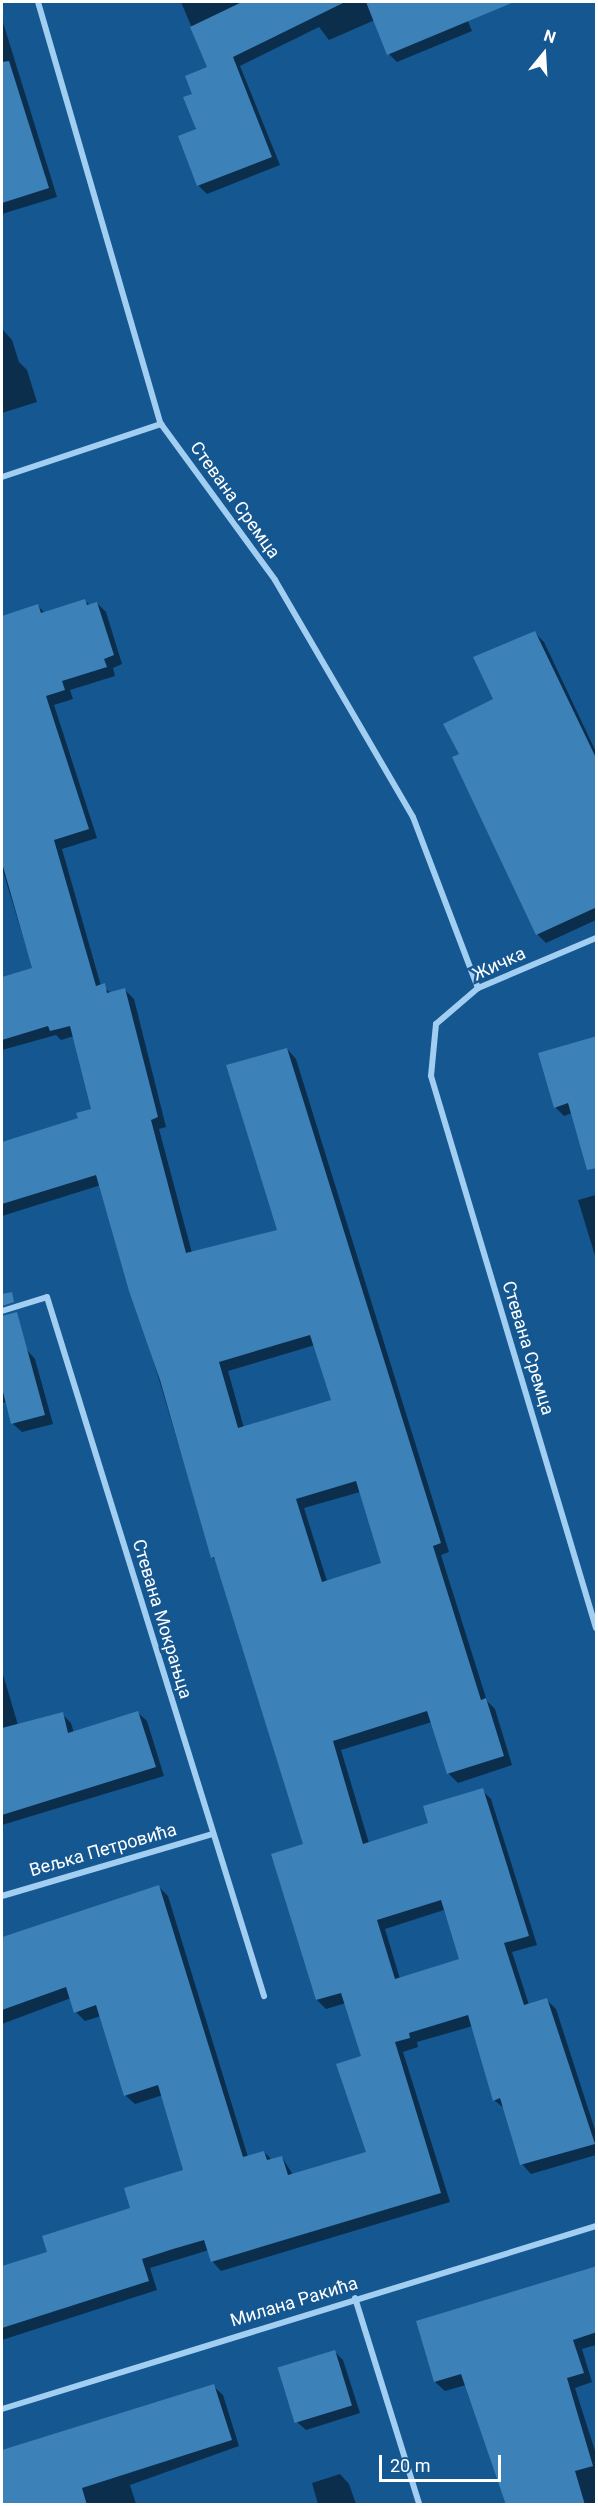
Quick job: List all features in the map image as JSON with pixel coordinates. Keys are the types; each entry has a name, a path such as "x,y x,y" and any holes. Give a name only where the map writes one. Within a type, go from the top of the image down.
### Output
{"street":[{"name":"Стевана Сремца","path":"38,2 160,424 275,580 413,817 478,988"},
{"path":"2,477 160,424"},
{"name":"Жичка","path":"431,1076 435,1024 478,988 597,938"},
{"name":"Стевана Сремца","path":"431,1076 597,1628"},
{"name":"Стевана Мокрањца","path":"2,1311 47,1297 264,1996"},
{"name":"Вељка Петровића","path":"2,1896 213,1834"},
{"name":"Милана Ракића","path":"2,2409 355,2298 597,2226"},
{"path":"355,2298 419,2505"}],"building":[{"path":"242,2 345,2 233,57 272,157 197,186 178,136 196,129 183,97 192,94 185,76 207,67 190,27"},
{"path":"366,2 514,2 387,55"},
{"path":"9,61 49,188 2,203 2,62"},
{"path":"85,599 87,605 97,602 114,655 104,659 107,667 62,681 65,690 46,696 89,829 54,840 96,986 105,983 107,993 125,988 158,1117 151,1120 186,1253 277,1230 226,1065 287,1048 441,1543 433,1546 481,1700 486,1698 504,1756 447,1774 427,1711 333,1741 363,1844 428,1823 423,1806 483,1788 529,1936 504,1943 524,2005 547,1998 595,2144 520,2165 500,2098 493,2101 468,2015 409,2033 410,2038 395,2042 441,2193 211,2262 204,2240 173,2249 142,2259 149,2281 2,2328 2,2266 47,2252 42,2236 130,2208 124,2188 183,2170 158,2085 124,2096 96,2005 74,2013 66,1987 2,2010 2,1937 159,1885 243,2157 264,2151 267,2160 282,2156 288,2175 366,2152 336,2064 361,2056 341,1993 316,2000 271,1854 303,1844 214,1557 211,1558 160,1380 129,1291 96,1175 2,1204 2,1142 78,1118 76,1113 91,1109 70,1026 50,1031 48,1026 2,1040 2,977 32,968 2,863 2,616 38,604 41,613","holes":["310,1335 331,1400 238,1428 219,1362","356,1481 381,1563 322,1582 296,1499","441,1900 459,1959 395,1979 377,1920"]},
{"path":"535,631 597,760 597,907 536,935 452,757 459,754 443,724 493,699 473,657"},
{"path":"597,1036 597,1168 587,1170 568,1103 554,1108 538,1053"},
{"path":"12,1292 14,1302 2,1306 2,1294"},
{"path":"17,1312 45,1415 11,1424 2,1388 2,1316"},
{"path":"138,1711 156,1767 2,1815 2,1728 63,1712 68,1733"},
{"path":"597,2266 597,2332 573,2340 584,2373 567,2378 593,2466 575,2471 585,2505 506,2505 461,2374 434,2382 416,2321"},
{"path":"335,2350 352,2405 295,2423 278,2368"},
{"path":"214,2384 232,2440 82,2488 87,2505 2,2505 2,2450"}]}
